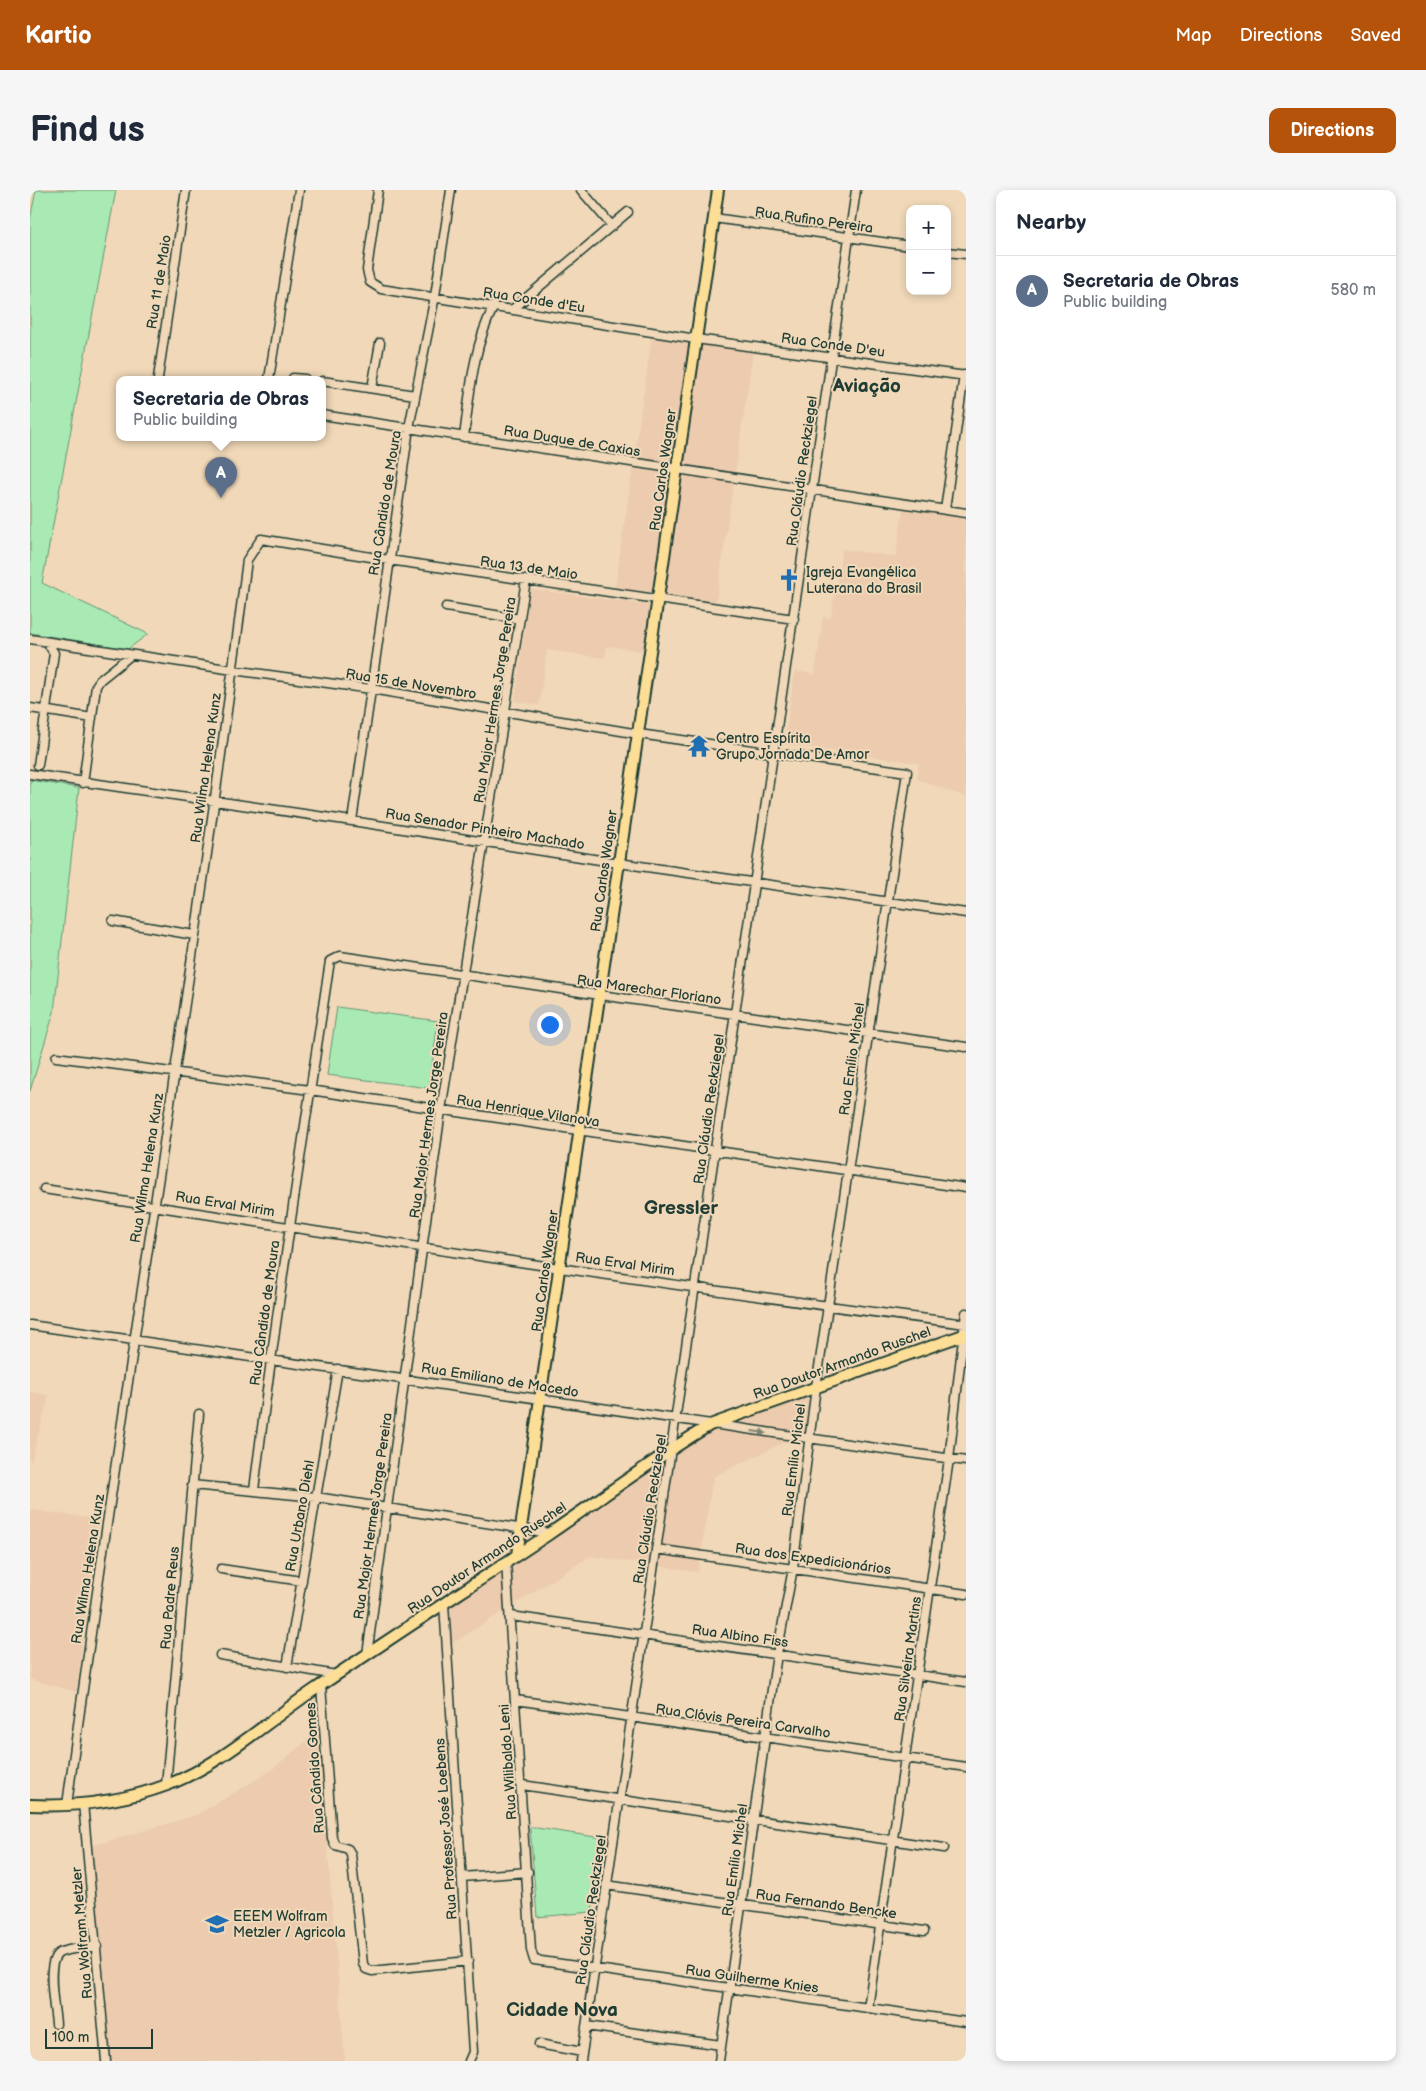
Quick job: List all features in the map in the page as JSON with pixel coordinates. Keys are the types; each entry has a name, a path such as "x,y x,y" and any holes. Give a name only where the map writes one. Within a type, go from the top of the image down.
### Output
{"main road":[{"name":"Rua Carlos Wagner","path":"517,1555 718,190"},
{"name":"Rua Doutor Armando Ruschel","path":"30,1805 67,1805 118,1798 166,1785 184,1777 221,1756 321,1685 550,1533 672,1448 710,1425 816,1387 965,1329"}],"street":[{"name":"Rua 11 de Maio","path":"158,376 186,190"},
{"path":"269,376 299,190"},
{"name":"Rua Conde d'Eu","path":"378,190 367,270 370,282 381,289 435,296 696,339"},
{"name":"Rua Cândido de Moura","path":"352,820 409,428 435,296 451,190"},
{"path":"582,190 612,226"},
{"name":"Rua Cláudio Reckziegel","path":"581,2061 856,190"},
{"path":"512,309 628,212"},
{"name":"Rua Rufino Pereira","path":"714,218 906,245"},
{"path":"951,252 966,254"},
{"path":"464,437 475,360 484,325 494,306"},
{"name":"Rua Conde D'eu","path":"696,339 965,376"},
{"path":"372,388 380,343"},
{"path":"945,510 965,376"},
{"path":"326,382 416,395"},
{"name":"Rua Duque de Caxias","path":"326,416 966,513"},
{"name":"Rua 13 de Maio","path":"261,539 389,560 794,619"},
{"name":"Rua Wilma Helena Kunz","path":"67,1805 94,1604 114,1482 133,1340 214,802 247,560 261,539"},
{"name":"Rua Major Hermes Jorge Pereira","path":"367,1655 441,1110 526,580"},
{"path":"446,607 520,619"},
{"name":"Rua 15 de Novembro","path":"30,639 371,689 638,734 907,772"},
{"path":"38,765 54,653 47,642"},
{"path":"83,783 96,686 100,680 131,655"},
{"path":"30,708 92,718"},
{"name":"Rua Emílio Michel","path":"719,2061 777,1654 793,1568 816,1387 907,772"},
{"name":"Rua Senador Pinheiro Machado","path":"30,774 214,802 352,820 619,863 966,913"},
{"path":"112,921 194,935"},
{"name":"Rua Marechar Floriano","path":"330,961 340,956 600,996 966,1047"},
{"name":"Rua Cândido de Moura","path":"254,1490 270,1359 330,961"},
{"name":"Rua Henrique Vilanova","path":"56,1057 310,1090 966,1188"},
{"name":"Rua Erval Mirim","path":"44,1188 290,1228 696,1286 965,1329"},
{"name":"Rua Silveira Martins","path":"868,2008 882,1925 950,1459 966,1313"},
{"name":"Rua Emiliano de Macedo","path":"30,1326 405,1378 676,1420 966,1461"},
{"name":"Rua Urbano Diehl","path":"287,1667 338,1369"},
{"name":"Rua Padre Reus","path":"166,1785 199,1414"},
{"path":"192,1485 316,1497 550,1533"},
{"name":"Rua dos Expedicionários","path":"656,1549 966,1594"},
{"name":"Rua Wilibaldo Leni","path":"506,1562 528,1872 531,1950 534,1960"},
{"path":"221,1569 302,1581"},
{"name":"Rua Professor José Loebens","path":"444,1604 468,1961 473,2052 470,2061"},
{"name":"Rua Albino Fiss","path":"510,1616 966,1682"},
{"path":"220,1655 336,1675"},
{"name":"Rua Cândido Gomes","path":"321,1685 332,1838 335,1845 348,1850 351,1854 361,1957 366,1969 372,1971 468,1961"},
{"name":"Rua Clóvis Pereira Carvalho","path":"516,1700 966,1767"},
{"path":"522,1785 944,1848"},
{"name":"Rua Wolfram Metzler","path":"83,1803 106,2061"},
{"path":"462,1876 528,1872"},
{"name":"Rua Fernando Bencke","path":"606,1885 924,1931"},
{"path":"56,2024 51,1968 53,1958 60,1952 97,1946"},
{"name":"Rua Guilherme Knies","path":"534,1960 966,2022"},
{"path":"586,2026 721,2045"},
{"path":"540,2044 582,2052"}],"shaded area":[{"path":"652,336 753,351 716,602 615,588"},
{"path":"903,509 966,518 966,797 917,779 919,763 784,744 795,671 815,674 823,617 831,618 842,549 896,557"},
{"path":"530,589 649,605 643,651 607,646 605,658 547,650 539,705 515,701"},
{"path":"30,1392 49,1395 30,1465"},
{"path":"809,1396 805,1432 713,1477 698,1572 590,1556 450,1645 447,1607 655,1465 708,1432 740,1419"},
{"path":"30,1510 98,1519 76,1692 30,1679"},
{"name":"EEEM Wolfram Metzler / Agricola","path":"318,1731 345,2061 109,2061 104,2002 107,2001 92,1846 197,1815 269,1772"}],"green space":[{"path":"36,190 116,190 42,583 148,634 128,649 30,633 30,220"},
{"path":"30,780 79,788 54,1012 30,1091"},
{"path":"337,1007 438,1021 429,1088 327,1075"},
{"path":"530,1827 602,1838 592,1912 537,1917"}],"place":[{"name":"Secretaria de Obras","path":"221,498"},
{"name":"Igreja Evangélica Luterana do Brasil","path":"789,580"},
{"name":"Centro Espírita Grupo Jornada De Amor","path":"699,746"},
{"name":"EEEM Wolfram Metzler / Agricola","path":"217,1924"}],"district":[{"name":"Aviação","path":"867,386"},
{"name":"Gressler","path":"681,1208"},
{"name":"Cidade Nova","path":"562,2010"}]}
